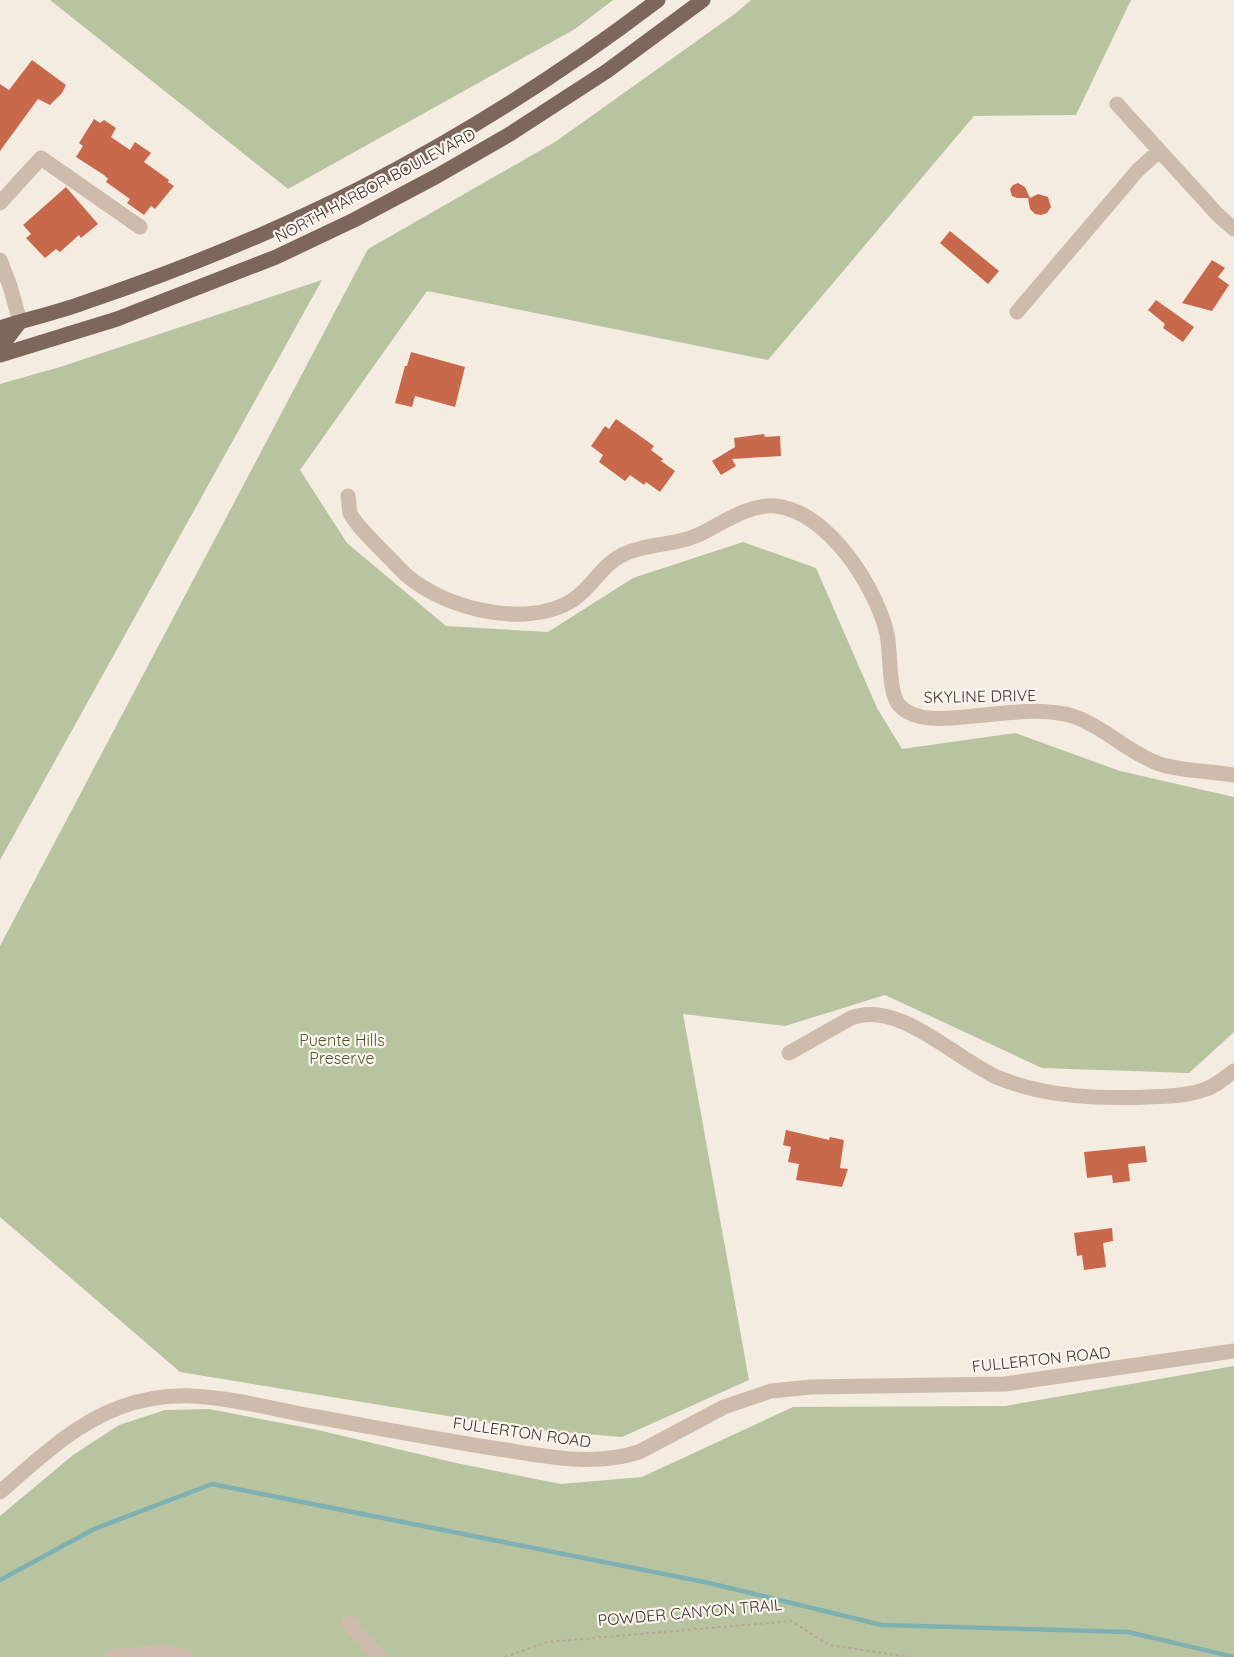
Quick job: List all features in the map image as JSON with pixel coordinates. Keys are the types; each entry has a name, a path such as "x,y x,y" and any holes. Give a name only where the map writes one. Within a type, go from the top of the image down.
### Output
{"main road":[{"name":"NORTH HARBOR BOULEVARD","path":"0,328 81,304 204,258 292,221 360,188 454,136 532,89 622,28 658,0"},
{"name":"NORTH HARBOR BOULEVARD","path":"0,355 117,319 276,257 354,220 510,134 607,72 703,0"},
{"path":"0,345 20,322"}],"street":[{"path":"1117,104 1218,215 1234,229"},
{"path":"1017,312 1138,170 1159,151"},
{"path":"0,203 40,158 140,227"},
{"path":"0,260 20,322"},
{"name":"SKYLINE DRIVE","path":"348,496 351,515 401,571 414,581 432,592 464,605 512,614 543,611 571,601 584,591 612,561 625,553 691,538 751,509 769,506 785,508 807,517 825,531 843,550 867,586 884,623 896,700 908,712 930,717 1028,712 1072,716 1102,730 1159,764 1234,775"},
{"path":"789,1053 851,1018 873,1014 893,1017 908,1024 964,1060 999,1077 1049,1092 1114,1097 1184,1094 1209,1088 1234,1071"},
{"name":"FULLERTON ROAD","path":"0,1492 50,1450 93,1420 138,1401 170,1395 210,1398 462,1443 598,1461 639,1452 724,1407 771,1391 811,1387 1005,1384 1234,1351"},
{"path":"349,1623 379,1657"},
{"path":"113,1657 166,1652 186,1657"}],"path":[{"name":"POWDER CANYON TRAIL","path":"505,1657 547,1642 791,1622 829,1645 909,1657"}],"green space":[{"path":"50,0 613,0 575,29 288,189"},
{"name":"Puente Hills Preserve","path":"751,0 1131,0 1076,115 974,116 768,360 427,291 300,470 347,543 446,626 548,632 633,578 743,542 816,568 877,708 902,749 1015,733 1120,771 1234,797 1234,1032 1189,1073 1042,1068 885,995 785,1026 683,1014 749,1380 622,1437 527,1429 180,1372 0,1217 0,946 368,249 555,142"},
{"path":"322,280 0,860 0,384 60,367"},
{"path":"1234,1366 1234,1657 0,1657 0,1516 73,1455 119,1425 165,1410 209,1409 318,1430 456,1463 561,1484 642,1477 793,1407 1005,1406"}],"building":[{"path":"32,60 66,85 62,93 50,105 38,99 0,151 0,84 9,90"},
{"path":"94,119 100,123 104,120 116,128 111,137 130,150 135,142 151,153 144,162 174,186 155,209 151,206 144,215 127,203 130,199 106,182 108,179 104,175 76,157 83,146 79,143"},
{"path":"1018,183 1025,187 1030,198 1038,194 1048,197 1051,207 1047,213 1035,214 1030,209 1028,198 1012,196 1010,189"},
{"path":"66,187 98,224 81,238 79,235 60,252 56,249 45,258 26,238 31,234 23,225"},
{"path":"950,231 999,271 988,284 940,243"},
{"path":"1212,260 1225,268 1218,277 1229,285 1212,311 1182,303"},
{"path":"1156,300 1194,327 1183,342 1163,328 1165,324 1148,310"},
{"path":"411,352 465,367 455,407 415,396 412,407 395,403"},
{"path":"616,419 654,446 651,450 675,471 660,492 630,475 625,481 599,462 603,455 591,446 605,426 609,429"},
{"path":"764,434 765,437 780,436 781,456 732,459 736,466 721,475 712,461 735,447 734,438"},
{"path":"786,1130 829,1140 830,1137 844,1140 840,1168 848,1169 842,1187 796,1180 799,1164 788,1162 791,1147 783,1145"},
{"path":"1145,1146 1147,1162 1128,1164 1130,1181 1113,1183 1112,1175 1087,1178 1084,1152"},
{"path":"1112,1228 1113,1241 1103,1243 1106,1267 1084,1270 1082,1255 1077,1256 1074,1233"}],"waterway":[{"path":"0,1580 94,1529 212,1484 709,1583 882,1625 1128,1632 1234,1657"}]}
